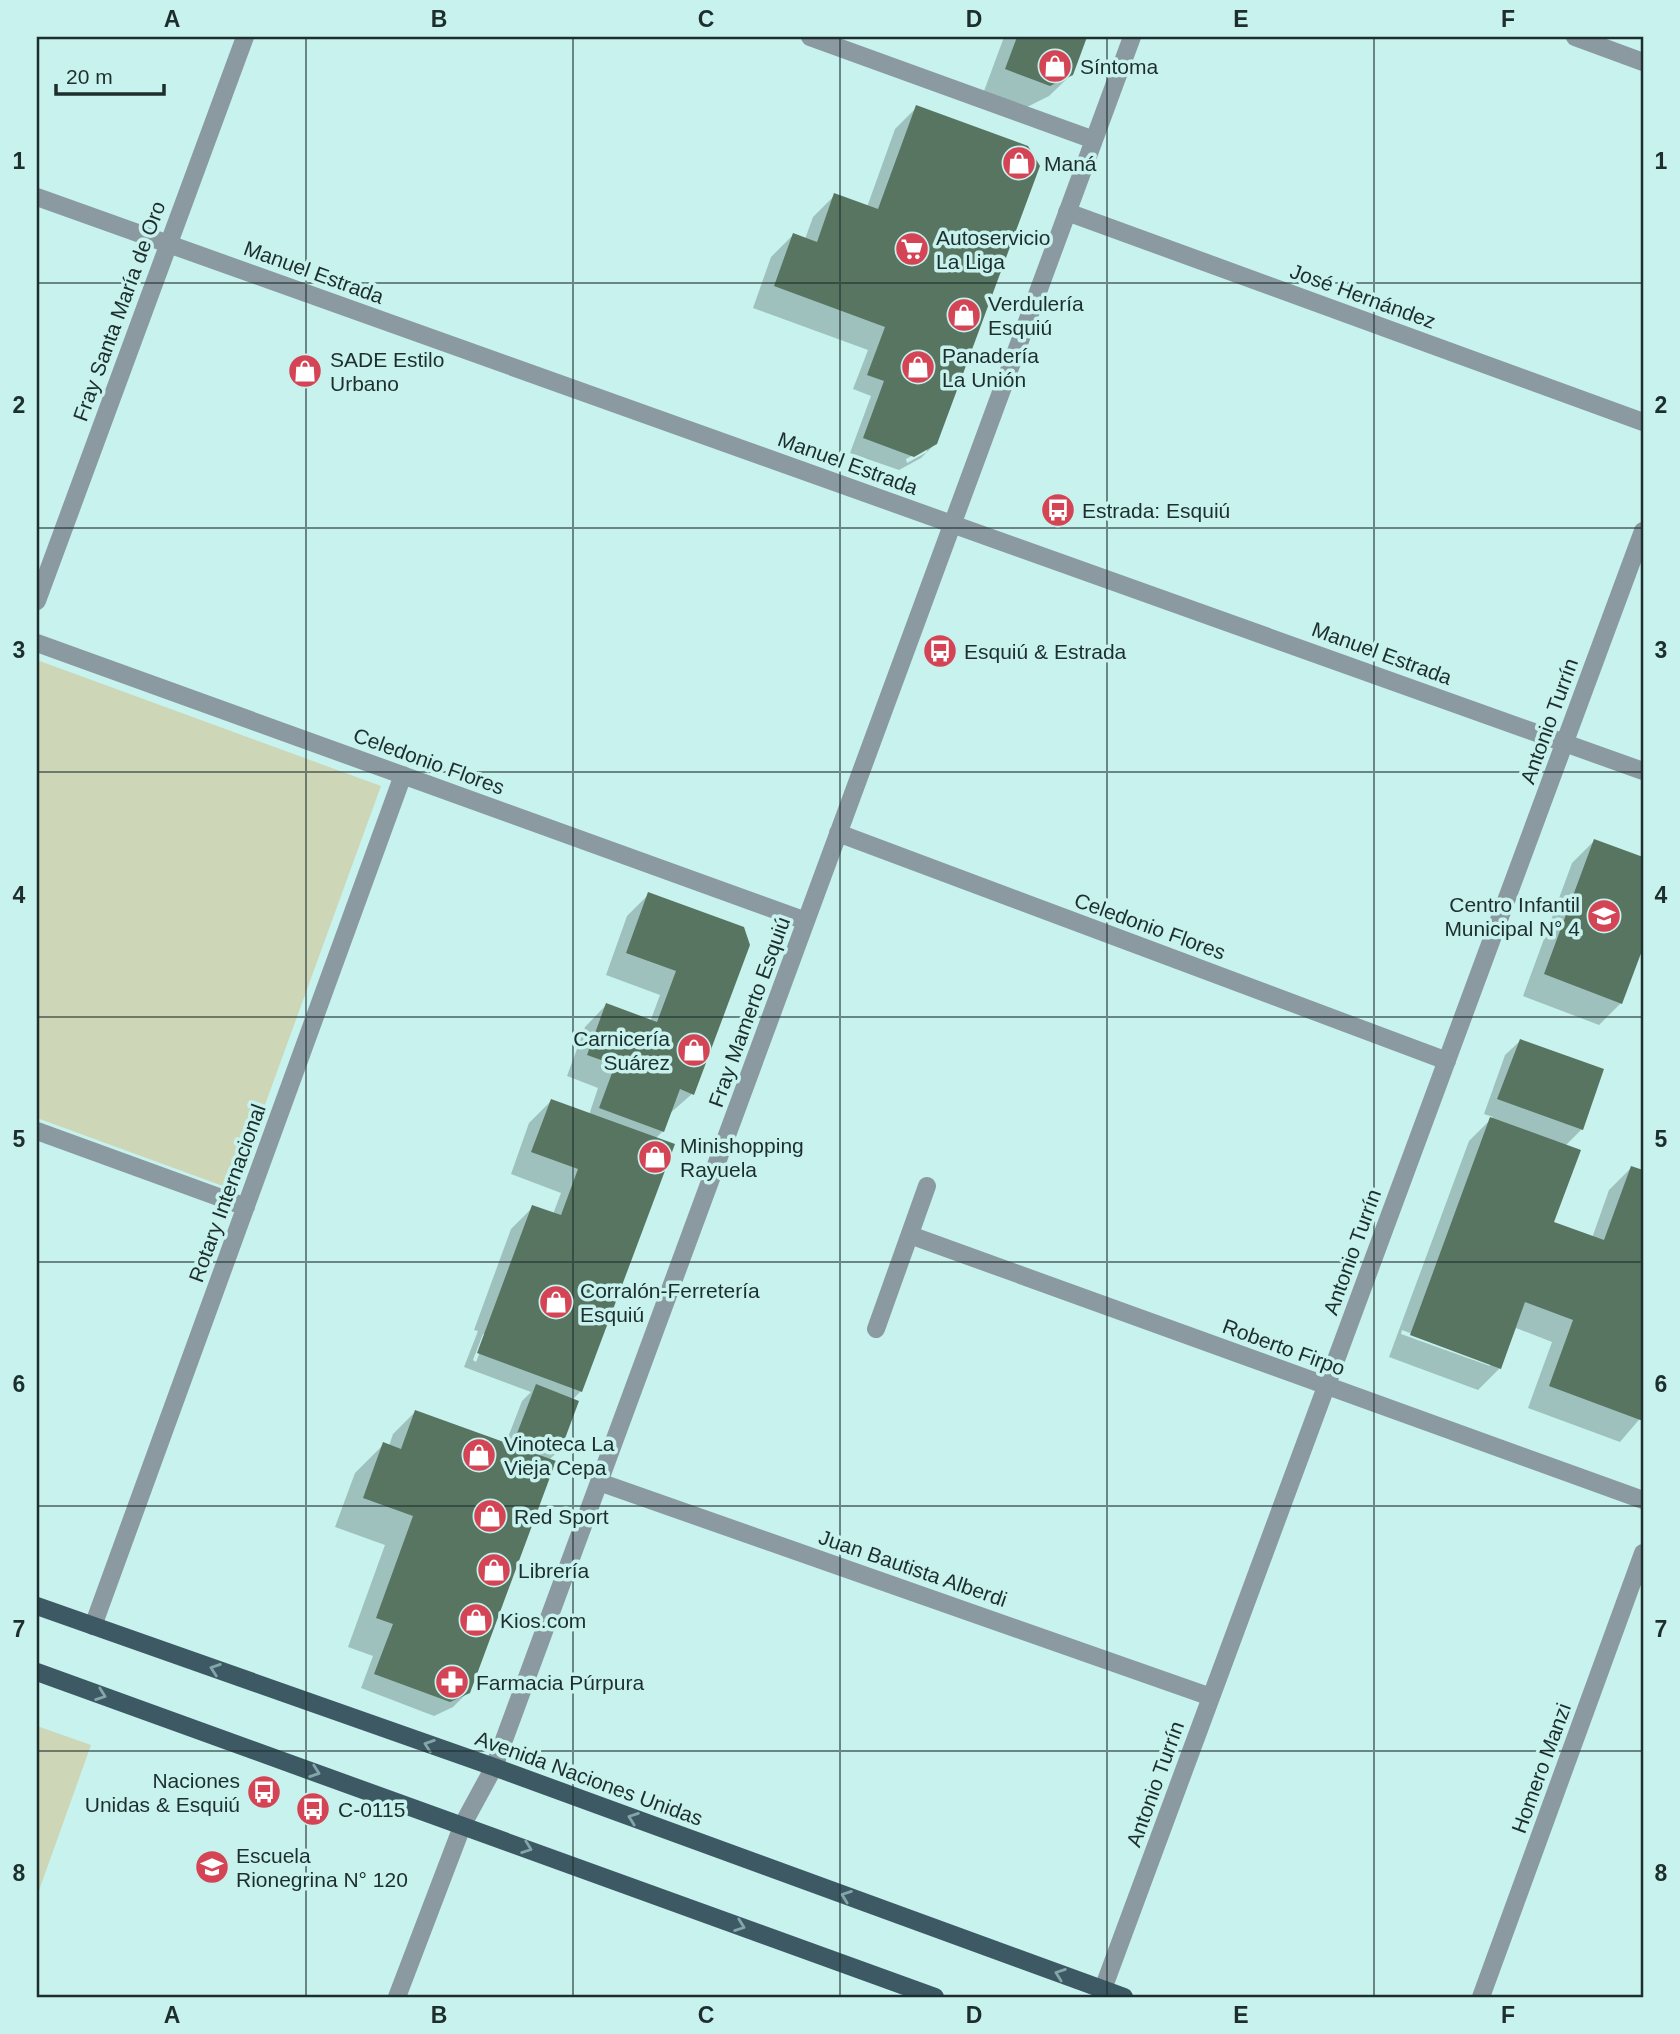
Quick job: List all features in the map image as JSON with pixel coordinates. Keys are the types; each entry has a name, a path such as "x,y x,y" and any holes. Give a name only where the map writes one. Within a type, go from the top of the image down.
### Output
{"main road":[{"name":"Avenida Naciones Unidas","path":"37,1606 494,1767 1102,1993 1124,1997"},
{"path":"37,1672 935,1997"}],"street":[{"name":"Fray Santa María de Oro","path":"37,601 245,37"},
{"path":"810,37 1094,139"},
{"name":"Fray Mamerto Esquiú","path":"397,1997 463,1825 494,1767 1132,37"},
{"path":"1575,37 1643,62"},
{"name":"Manuel Estrada","path":"37,197 1643,771"},
{"name":"José Hernández","path":"1068,212 1643,422"},
{"name":"Antonio Turrín","path":"1102,1993 1643,531"},
{"name":"Celedonio Flores","path":"37,643 806,921"},
{"name":"Rotary Internacional","path":"93,1626 403,775"},
{"name":"Celedonio Flores","path":"838,833 1447,1061"},
{"path":"37,1131 246,1207"},
{"path":"876,1329 928,1186"},
{"name":"Roberto Firpo","path":"910,1235 1643,1500"},
{"name":"Juan Bautista Alberdi","path":"599,1482 1212,1697"},
{"name":"Homero Manzi","path":"1481,1997 1643,1553"}],"green space":[{"path":"37,660 381,786 234,1190 37,1118"},
{"path":"37,1726 91,1745 37,1896"}],"building":[{"path":"1017,37 1087,37 1073,75 1050,86 1005,69"},
{"path":"916,105 1028,146 1040,166 937,444 914,457 863,438 884,381 867,375 885,327 774,286 793,233 817,242 834,193 878,209"},
{"name":"Centro Infantil Municipal N° 4","path":"1594,839 1643,857 1643,948 1622,1004 1544,974"},
{"path":"648,892 744,927 750,945 694,1095 680,1089 664,1132 599,1108 615,1065 587,1055 606,1003 657,1022 676,971 626,953"},
{"path":"1520,1039 1604,1069 1583,1130 1497,1099"},
{"path":"551,1099 675,1144 582,1392 477,1353 532,1205 561,1215 578,1169 531,1152"},
{"path":"1490,1117 1581,1150 1554,1222 1604,1240 1631,1166 1643,1170 1643,1421 1549,1386 1573,1320 1525,1302 1501,1369 1410,1335"},
{"path":"536,1384 579,1401 560,1452 516,1436"},
{"path":"415,1410 556,1461 470,1693 450,1702 374,1674 393,1624 376,1618 413,1516 363,1498 383,1442 401,1449"}],"place":[{"name":"Síntoma","path":"1055,66"},
{"name":"Maná","path":"1019,163"},
{"name":"Autoservicio La Liga","path":"912,249"},
{"name":"Verdulería Esquiú","path":"964,315"},
{"name":"Panadería La Unión","path":"918,367"},
{"name":"SADE Estilo Urbano","path":"305,371"},
{"name":"Estrada: Esquiú","path":"1058,510"},
{"name":"Esquiú & Estrada","path":"940,651"},
{"name":"Centro Infantil Municipal N° 4","path":"1604,916"},
{"name":"Carnicería Suárez","path":"694,1050"},
{"name":"Minishopping Rayuela","path":"655,1157"},
{"name":"Corralón-Ferretería Esquiú","path":"556,1302"},
{"name":"Vinoteca La Vieja Cepa","path":"479,1455"},
{"name":"Red Sport","path":"490,1516"},
{"name":"Librería","path":"494,1570"},
{"name":"Kios.com","path":"476,1620"},
{"name":"Farmacia Púrpura","path":"452,1682"},
{"name":"Naciones Unidas & Esquiú","path":"264,1792"},
{"name":"C-0115","path":"313,1809"},
{"name":"Escuela Rionegrina N° 120","path":"212,1867"}]}
